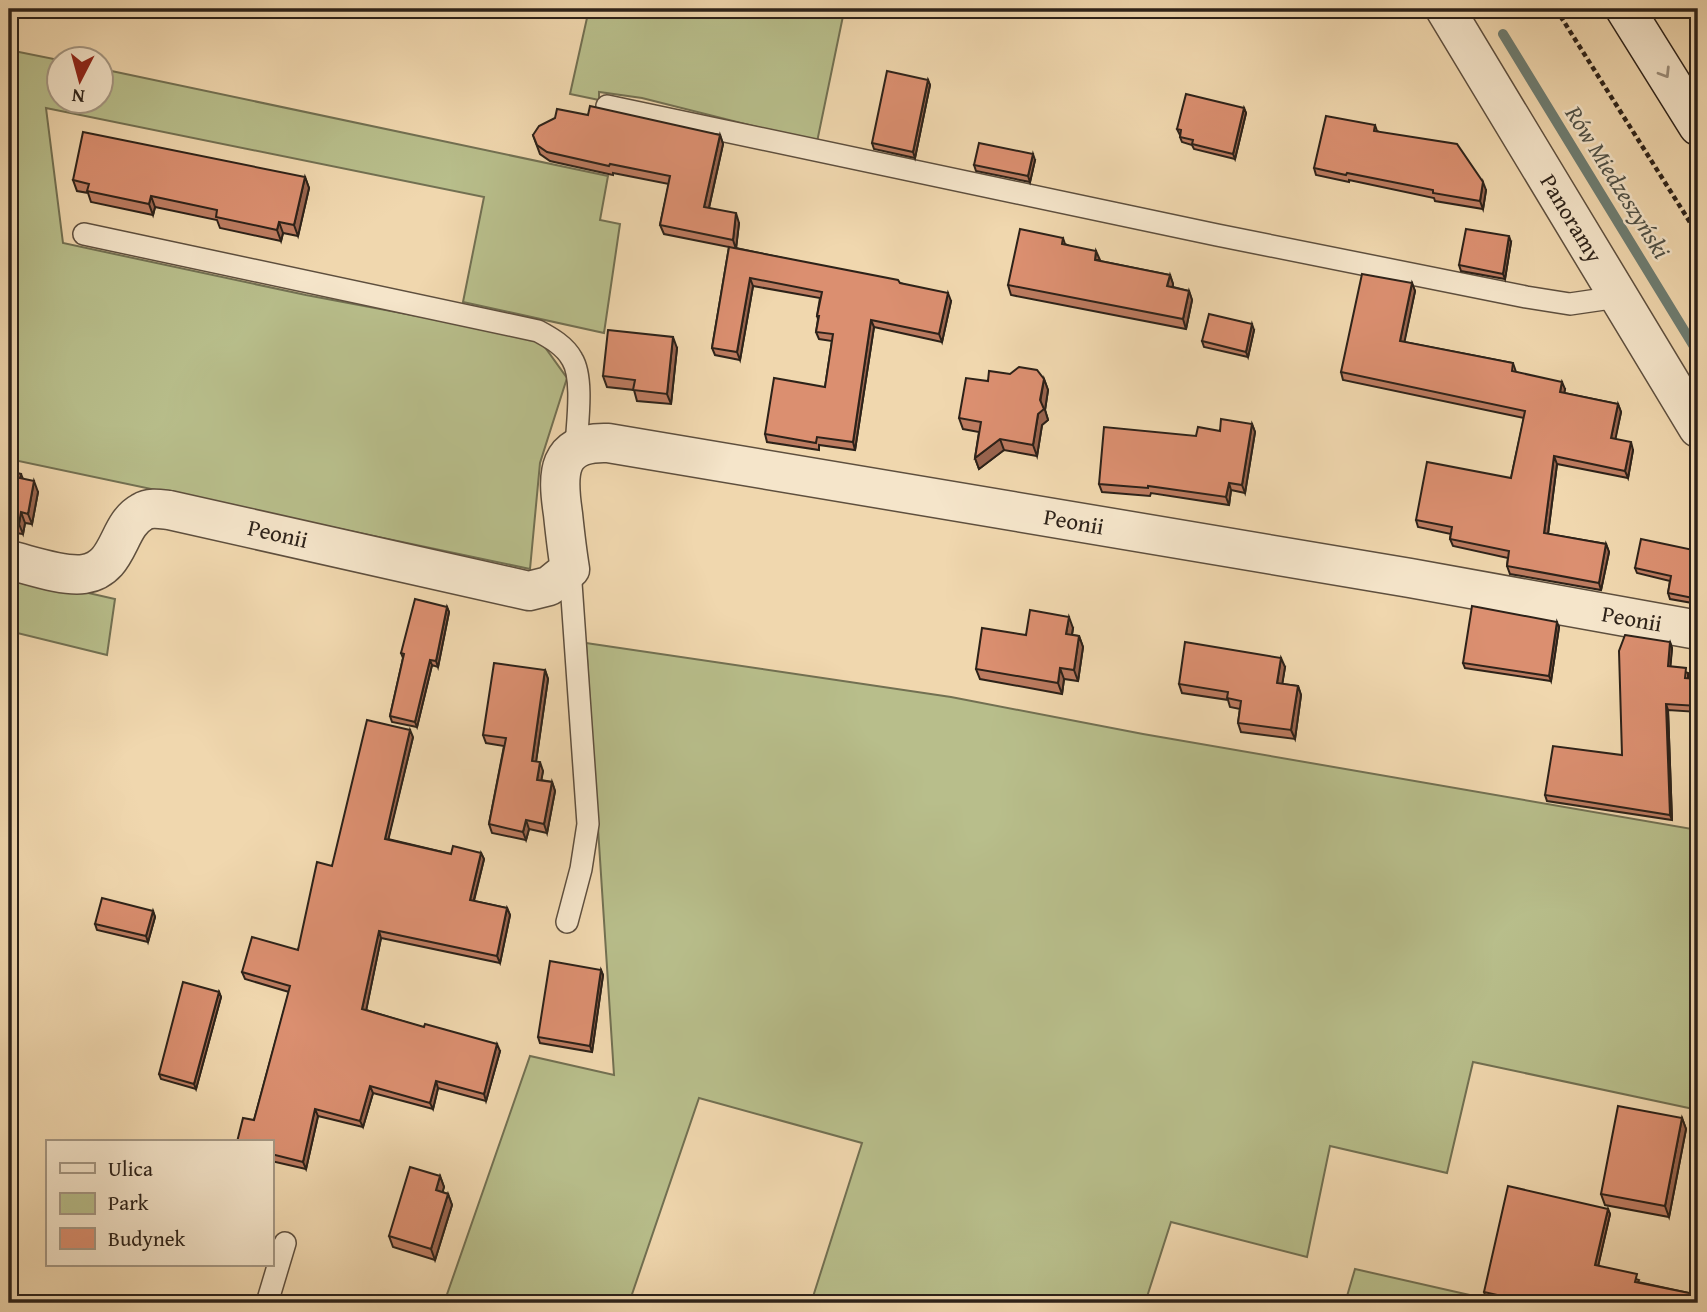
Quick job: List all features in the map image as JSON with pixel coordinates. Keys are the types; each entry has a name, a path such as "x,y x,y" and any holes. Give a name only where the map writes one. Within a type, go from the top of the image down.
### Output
{"street":[{"name":"Panoramy","path":"1445,9 1698,428"},
{"path":"1625,9 1698,126"},
{"name":"Peonii","path":"576,447 590,442 608,443 1410,578 1698,630"},
{"path":"570,569 559,485 561,467 576,447"},
{"name":"Peonii","path":"9,560 70,573 82,574 97,570 109,560 139,513 151,509 178,511 230,522 529,591 549,586 570,569"}],"lane":[{"path":"607,106 1525,297 1570,304 1618,297"},
{"path":"84,234 538,331 555,340 573,359 579,392 576,447"},
{"path":"567,922 581,869 588,824 570,569"},
{"path":"267,1303 285,1243"}],"path":[{"path":"1556,9 1698,235"},
{"path":"1696,1249 1698,1240"}],"green space":[{"path":"589,9 810,9 843,16 817,142 642,98 599,92 599,100 570,94"},
{"path":"9,50 46,57 46,116 63,243 306,295 539,339 567,378 540,463 530,569 9,459"},
{"path":"116,72 608,176 600,220 620,224 604,333 463,302 484,197 85,116 116,116"},
{"path":"9,575 115,599 107,655 9,631"},
{"path":"586,643 951,697 1143,734 1698,830 1698,1110 1473,1062 1447,1173 1330,1146 1307,1257 1171,1222 1145,1303 811,1303 862,1143 699,1098 629,1303 444,1303 530,1056 614,1075"},
{"path":"1355,1269 1505,1303 1345,1303"}],"building":[{"path":"887,71 928,80 913,152 872,143"},
{"path":"1186,94 1244,108 1233,154 1192,144 1193,140 1180,137 1181,130 1177,129"},
{"path":"590,106 720,135 704,207 736,213 733,240 660,225 670,176 547,152 537,145 533,135 539,126 555,118 557,109 588,115"},
{"path":"1326,116 1375,125 1374,131 1457,144 1483,182 1480,201 1314,168"},
{"path":"83,132 305,177 294,225 279,222 277,230 216,217 217,210 151,196 149,204 87,191 89,184 73,180"},
{"path":"979,143 1033,154 1028,176 974,165"},
{"path":"1020,229 1063,238 1062,244 1096,251 1095,260 1170,275 1167,286 1189,291 1183,319 1008,285"},
{"path":"1466,229 1509,236 1503,274 1459,265"},
{"path":"729,247 898,280 900,283 948,293 939,334 871,320 853,442 817,437 816,443 765,434 774,378 825,387 833,334 816,332 822,292 750,278 737,352 712,348"},
{"path":"1362,274 1412,283 1400,341 1513,363 1512,371 1562,382 1560,392 1618,404 1611,438 1631,442 1625,471 1554,456 1544,533 1606,544 1599,583 1507,566 1509,551 1450,539 1452,527 1416,520 1427,462 1511,478 1525,411 1341,372"},
{"path":"1209,314 1252,324 1246,352 1202,341"},
{"path":"608,330 673,337 667,394 633,390 635,380 603,376"},
{"path":"1019,367 1037,370 1044,379 1040,400 1044,409 1038,414 1033,445 1000,439 975,458 981,422 959,418 966,378 988,381 989,371 1010,374"},
{"path":"1221,419 1252,424 1242,485 1229,483 1226,497 1148,486 1099,484 1104,427 1196,436 1198,427 1220,431"},
{"path":"9,472 21,474 20,478 34,481 28,514 21,512 19,524 9,522"},
{"path":"1641,539 1698,551 1698,599 1668,593 1671,576 1635,568"},
{"path":"415,599 447,607 436,661 430,660 415,722 390,716 404,654 401,653"},
{"path":"1472,606 1557,622 1549,676 1463,663"},
{"path":"1030,610 1069,617 1066,634 1079,636 1074,670 1060,668 1058,683 976,669 982,628 1026,635"},
{"path":"1625,635 1670,642 1668,666 1686,668 1685,678 1698,679 1698,706 1666,704 1670,815 1545,795 1553,746 1622,755 1619,651"},
{"path":"1185,642 1281,658 1277,683 1298,686 1291,730 1238,723 1241,701 1227,698 1228,692 1179,684"},
{"path":"494,663 545,670 532,761 540,762 537,780 552,782 544,824 526,820 523,832 489,824 506,738 483,735"},
{"path":"367,720 410,730 385,839 451,854 453,846 481,853 470,900 507,908 497,956 379,931 362,1009 497,1044 484,1094 436,1081 430,1103 370,1086 360,1121 315,1109 303,1162 273,1154 273,1140 238,1140 243,1118 254,1120 290,986 242,972 252,937 298,950 317,862 332,866"},
{"path":"102,898 153,911 146,936 95,924"},
{"path":"550,961 601,970 590,1046 538,1037"},
{"path":"183,982 219,992 194,1084 159,1074"},
{"path":"1618,1106 1682,1118 1665,1206 1601,1194"},
{"path":"410,1167 440,1176 436,1190 448,1194 431,1249 389,1236"},
{"path":"1508,1186 1608,1209 1595,1265 1637,1274 1635,1282 1698,1293 1698,1303 1533,1303 1484,1292"}],"waterway":[{"name":"Rów Miedzeszyński","path":"1503,34 1698,353"}]}
